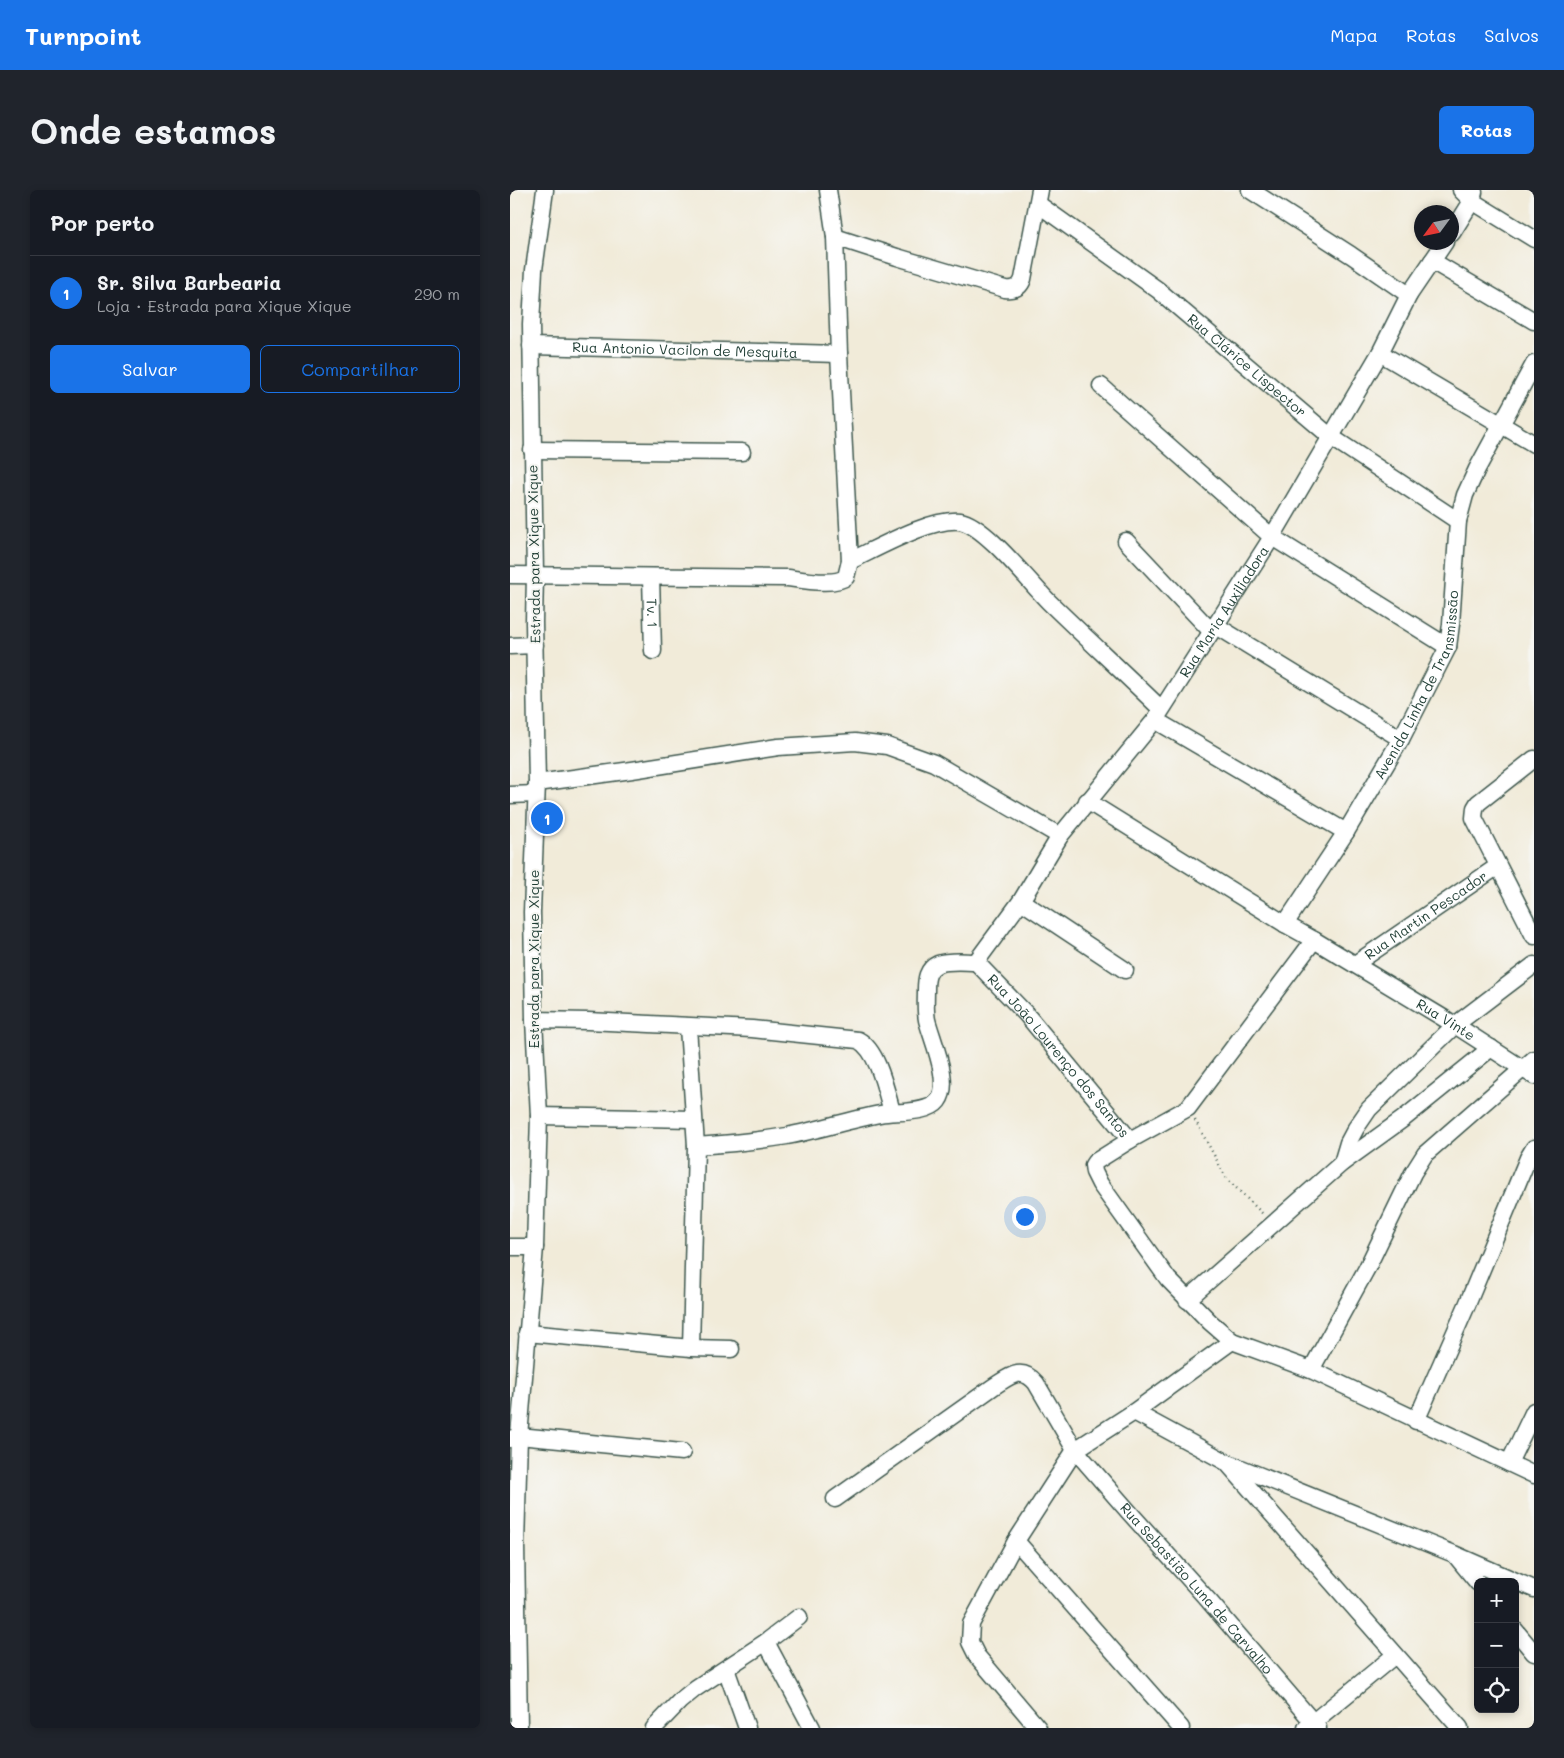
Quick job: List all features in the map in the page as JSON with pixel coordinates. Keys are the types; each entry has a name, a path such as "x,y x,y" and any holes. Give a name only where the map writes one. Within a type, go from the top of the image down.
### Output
{"street":[{"name":"Estrada para Xique Xique","path":"516,1726 513,1547 515,1438 535,1247 539,1116 534,1020 532,912 537,788 530,324 534,270 545,190"},
{"path":"510,575 651,576 841,581 846,577 850,561 835,236 828,190"},
{"path":"1250,190 1409,295"},
{"path":"1459,217 1469,194 1534,239"},
{"path":"835,236 897,257 1005,289 1014,289 1023,280 1039,197"},
{"name":"Rua Clárice Lispector","path":"1039,197 1158,290 1331,437 1458,521"},
{"name":"Rua Maria Auxiliadora","path":"976,962 1021,901 1060,836 1158,714 1272,537 1380,353 1409,295 1440,250"},
{"path":"1432,261 1534,321"},
{"name":"Rua Antonio Vacilon de Mesquita","path":"531,346 839,354"},
{"path":"1380,353 1534,444"},
{"name":"Avenida Linha de Transmissão","path":"1285,924 1346,832 1401,740 1448,648 1458,521 1465,495 1534,364"},
{"path":"1101,386 1272,537 1448,648"},
{"path":"532,450 742,452"},
{"path":"850,561 928,526 950,521 962,522 974,528 993,542 1158,714 1346,832"},
{"path":"1126,541 1213,628 1401,740"},
{"name":"Tv. 1","path":"651,576 653,651"},
{"path":"510,646 535,645"},
{"path":"510,795 632,770 778,747 855,742 887,746 934,763 1060,836"},
{"path":"1534,758 1478,803 1474,812 1476,825 1534,936"},
{"name":"Rua Vinte","path":"1087,801 1285,924 1355,964 1491,1048 1530,1068"},
{"name":"Rua Martin Pescador","path":"1355,964 1498,866"},
{"path":"1021,901 1125,970"},
{"path":"1130,1140 1188,1108 1314,940"},
{"path":"696,1146 788,1136 892,1112 921,1110 931,1107 937,1103 941,1096 943,1081 927,1018 926,981 928,974 933,967 947,962 976,962"},
{"name":"Rua João Lourenço dos Santos","path":"976,962 1026,1014 1130,1140 1093,1165 1094,1172 1100,1184 1168,1280 1187,1300"},
{"path":"1342,1163 1348,1143 1369,1109 1455,1025 1534,966"},
{"path":"534,1020 752,1029 858,1040 868,1048 875,1058 892,1112"},
{"path":"688,1027 696,1146 691,1348"},
{"path":"1491,1048 1403,1119 1342,1163 1187,1300 1232,1341 1310,1370 1534,1475"},
{"path":"1310,1370 1425,1154 1530,1068"},
{"path":"539,1116 693,1119"},
{"path":"1416,1421 1468,1305 1528,1158 1534,1148"},
{"path":"510,1247 535,1247"},
{"path":"527,1333 691,1348 731,1349"},
{"path":"1038,1728 977,1656 970,1642 971,1624 1016,1540 1075,1450 1134,1412 1232,1341"},
{"name":"Rua Sebastião Luna de Carvalho","path":"835,1499 993,1387 1018,1373 1024,1373 1030,1376 1036,1383 1075,1450 1209,1601 1312,1726"},
{"path":"1509,1463 1534,1411"},
{"path":"1134,1412 1226,1462 1454,1554 1534,1589"},
{"path":"515,1438 682,1452"},
{"path":"1226,1462 1460,1728"},
{"path":"1016,1540 1181,1728"},
{"path":"1454,1554 1474,1578"},
{"path":"654,1728 680,1701 799,1617"},
{"path":"1519,1635 1534,1653"},
{"path":"766,1642 812,1728"},
{"path":"1312,1726 1395,1654"},
{"path":"726,1670 747,1728"}],"path":[{"path":"1188,1108 1227,1179 1274,1224"}],"place":[{"name":"Sr. Silva Barbearia","path":"547,818"}]}
